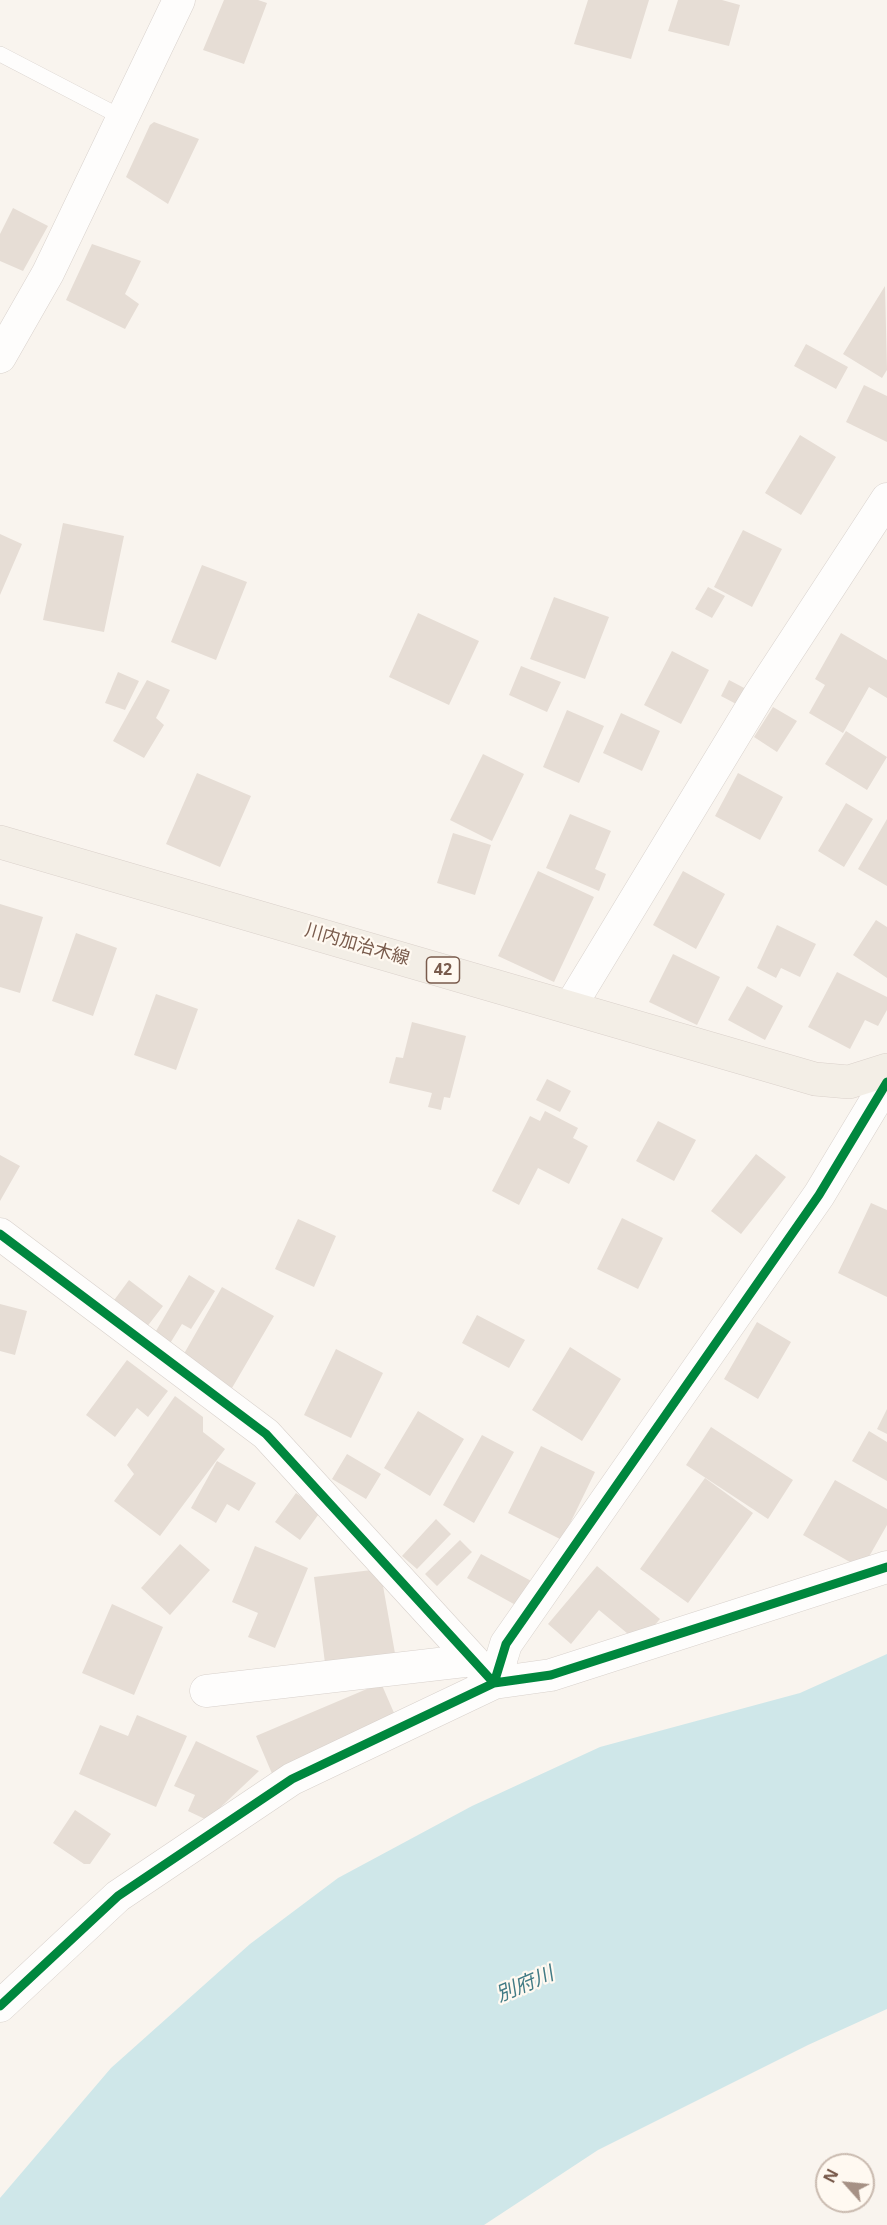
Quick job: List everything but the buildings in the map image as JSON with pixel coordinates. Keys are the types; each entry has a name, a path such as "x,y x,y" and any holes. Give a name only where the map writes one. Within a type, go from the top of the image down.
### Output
{"main road":[{"name":"川内加治木線","path":"0,842 815,1079 849,1082 887,1070"}],"street":[{"path":"0,357 48,273 179,0"},
{"path":"570,1007 759,695 887,499"},
{"path":"494,1683 506,1644 819,1195 887,1082"},
{"path":"0,1234 266,1434 494,1683"},
{"path":"0,2006 118,1896 292,1779 494,1683 551,1675 887,1567"},
{"path":"206,1691 473,1660"}],"lane":[{"path":"0,54 123,118"}],"water":[{"name":"別府川","path":"887,1654 887,2009 808,2045 598,2150 484,2225 0,2225 0,2198 111,2068 250,1944 338,1878 472,1806 600,1747 800,1693"}],"cycle path":[{"path":"494,1683 506,1644 819,1195 887,1082"},
{"path":"0,1234 266,1434 494,1683"},
{"path":"0,2006 118,1896 292,1779 494,1683 551,1675 887,1567"}]}
